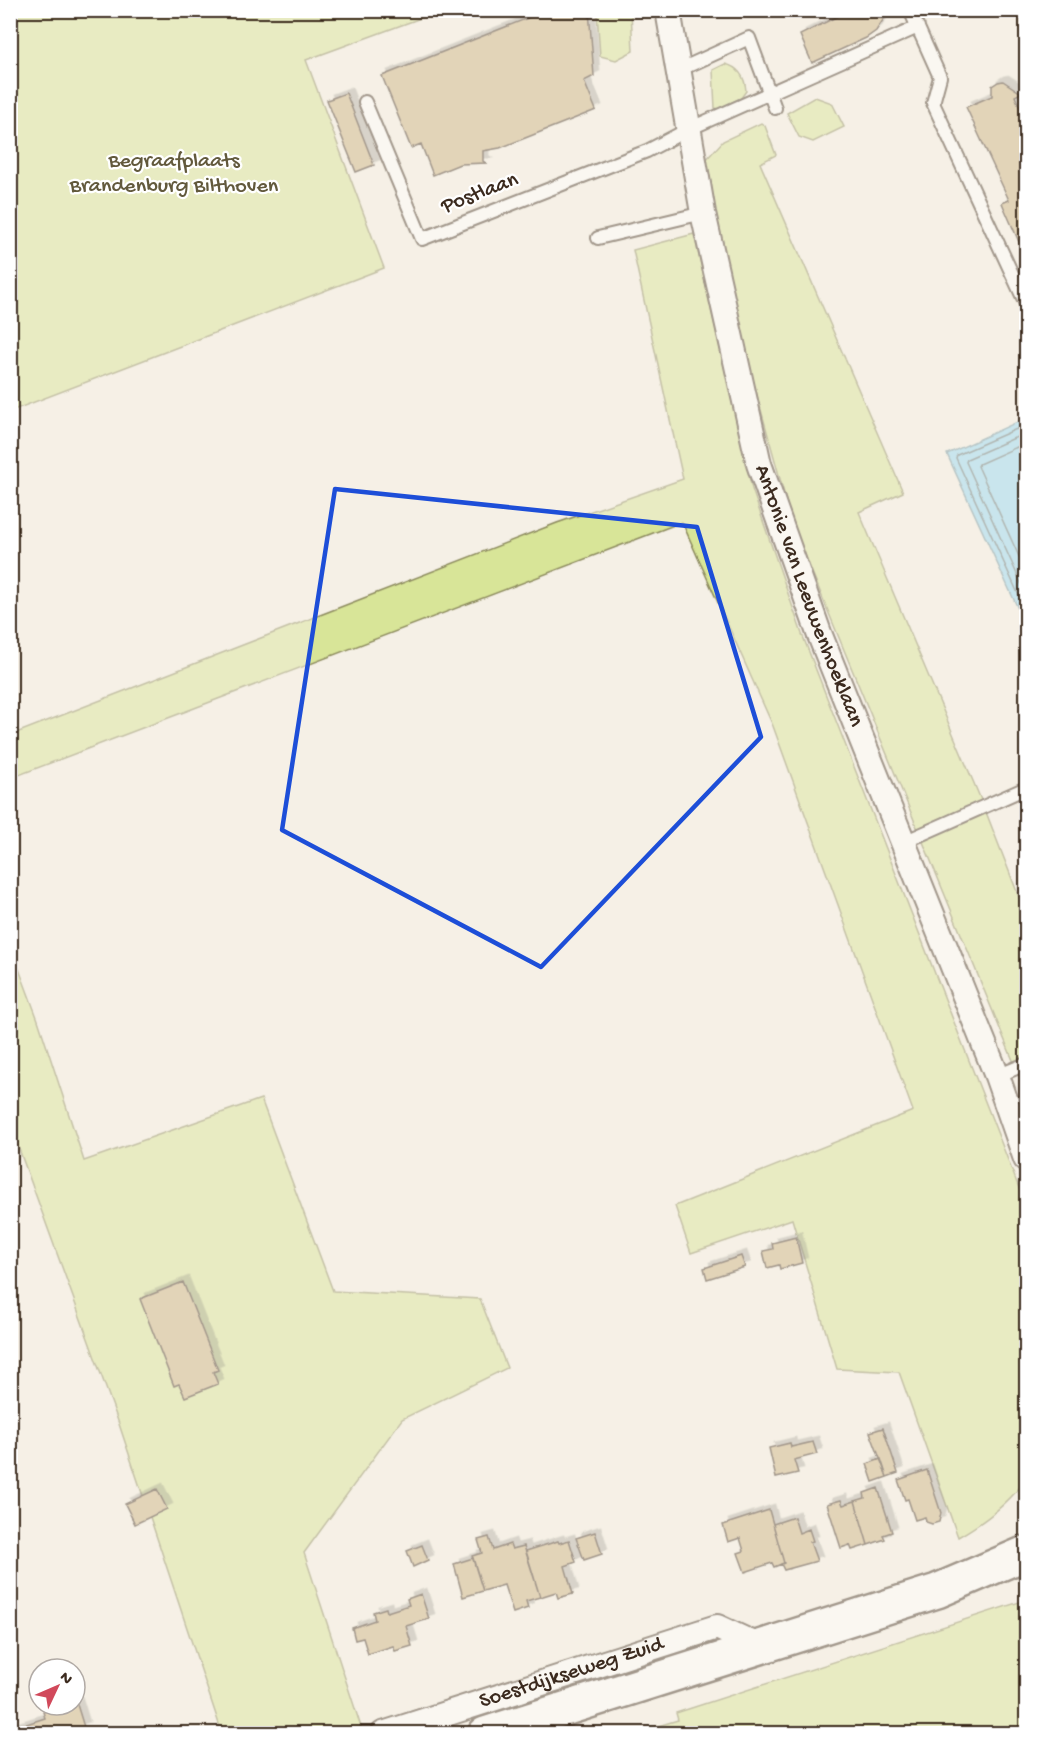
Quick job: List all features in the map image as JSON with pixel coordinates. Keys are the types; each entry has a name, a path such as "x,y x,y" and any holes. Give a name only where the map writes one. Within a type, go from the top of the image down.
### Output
{"main road":[{"name":"Soestdijkseweg Zuid","path":"485,1734 937,1591 1026,1553"}],"street":[{"name":"Antonie van Leeuwenhoeklaan","path":"668,10 702,213 762,473 819,633 997,1076 1026,1159"},
{"name":"Soestdijkseweg Zuid","path":"383,1734 717,1627 758,1646"}],"lane":[{"path":"910,10 940,77 933,103 1026,304"},
{"path":"689,129 918,27"},
{"path":"679,70 749,38 775,108"},
{"name":"Postlaan","path":"366,102 422,239 647,151 689,129"},
{"path":"598,238 702,213"},
{"path":"904,842 1026,788"},
{"path":"997,1076 1026,1064"}],"highlighted area":[{"path":"335,489 697,527 761,737 541,967 282,830"}],"green space":[{"name":"Begraafplaats Brandenburg Bilthoven","path":"11,10 440,11 306,60 384,268 11,411"},
{"path":"597,11 631,11 633,51 616,60 600,56"},
{"path":"725,64 740,73 746,91 741,98 718,109 715,108 713,70"},
{"path":"815,97 832,103 844,127 813,142 799,137 787,113"},
{"path":"761,123 765,126 776,155 760,163 903,492 859,512 984,807 1026,915 1026,1092 793,526 742,341 704,162 723,141"},
{"path":"694,234 752,489 802,634 1026,1206 1026,1480 995,1512 958,1537 899,1372 837,1369 792,1219 691,1253 675,1206 913,1111 773,726 682,522 11,778 11,735 557,523 683,479 633,250"},
{"path":"10,945 38,1020 84,1161 261,1099 333,1291 480,1299 507,1368 402,1419 304,1553 363,1733 222,1733 118,1421 11,1127"},
{"path":"1026,1600 1026,1733 635,1733 678,1720 676,1713"}],"water":[{"path":"1026,418 1026,626 947,454"}],"building":[{"path":"548,10 589,10 594,76 584,81 596,110 500,148 483,151 483,161 486,163 460,164 433,175 421,144 411,148 382,76"},
{"path":"850,10 883,10 885,17 876,31 866,38 812,63 800,35"},
{"path":"1003,81 1021,93 1015,96 1026,122 1026,258 1002,203 1009,200 966,107 992,96 992,86"},
{"path":"346,93 374,165 356,172 327,100"},
{"path":"796,1237 802,1263 780,1269 779,1265 767,1268 763,1251 773,1249 772,1243"},
{"path":"741,1256 745,1267 707,1279 704,1268"},
{"path":"183,1282 218,1370 213,1372 218,1384 185,1397 179,1384 174,1386 140,1299"},
{"path":"883,1428 898,1473 887,1477 870,1432"},
{"path":"813,1442 817,1454 794,1460 798,1473 776,1478 769,1448 790,1443 791,1447"},
{"path":"881,1459 887,1477 873,1482 867,1464"},
{"path":"927,1470 941,1513 939,1522 932,1524 926,1522 925,1517 915,1520 898,1480"},
{"path":"878,1488 892,1532 883,1535 885,1539 868,1545 855,1501 865,1498 864,1493"},
{"path":"157,1489 167,1509 135,1524 125,1504"},
{"path":"841,1500 843,1505 855,1501 868,1545 852,1550 850,1545 841,1548 827,1504"},
{"path":"769,1510 784,1563 774,1567 772,1563 745,1572 738,1553 744,1551 740,1538 728,1542 723,1525"},
{"path":"794,1517 799,1533 809,1529 813,1541 810,1542 817,1561 784,1570 773,1524"},
{"path":"595,1532 602,1554 584,1560 576,1538"},
{"path":"489,1537 493,1550 510,1544 512,1549 524,1546 540,1597 526,1601 528,1608 513,1613 504,1585 483,1591 472,1556 482,1553 478,1540"},
{"path":"569,1540 576,1562 565,1566 573,1594 558,1598 556,1592 540,1597 526,1551"},
{"path":"422,1545 428,1560 413,1567 407,1551"},
{"path":"473,1558 483,1591 463,1597 454,1564"},
{"path":"421,1594 429,1619 406,1626 412,1646 395,1651 393,1646 368,1654 363,1638 355,1640 352,1628 375,1620 373,1612 386,1608 387,1612 409,1605 407,1599"},
{"path":"81,1717 84,1727 64,1734 10,1734 10,1726 11,1729 45,1718"}]}
